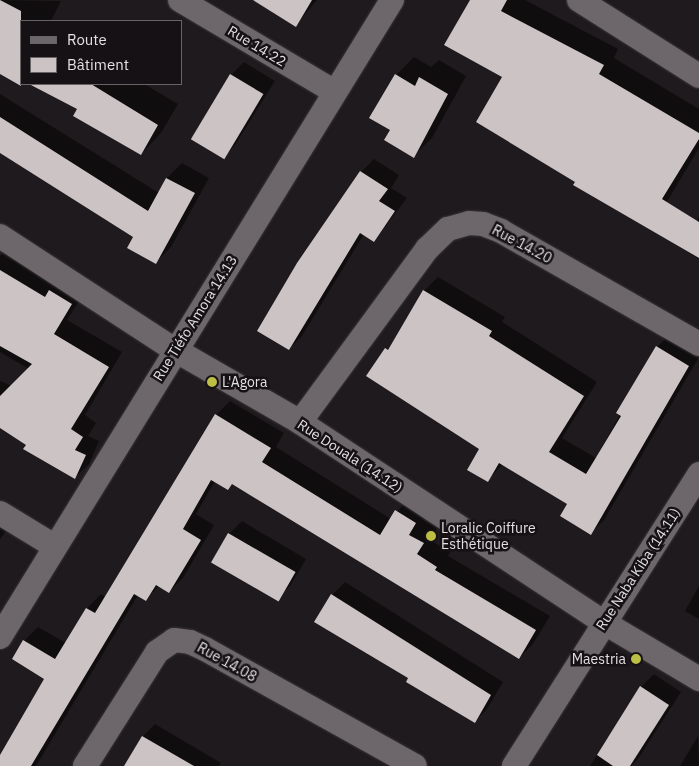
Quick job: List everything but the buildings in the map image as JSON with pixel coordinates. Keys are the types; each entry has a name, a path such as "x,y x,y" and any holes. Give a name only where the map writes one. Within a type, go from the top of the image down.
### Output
{"street":[{"name":"Rue 14.22","path":"180,0 335,92"},
{"name":"Rue Tiéfo Amora 14.13","path":"0,637 54,546 392,0"},
{"path":"580,0 699,76"},
{"name":"Rue 14.20","path":"300,422 426,249 448,229 469,223 483,224 500,230 699,344"},
{"name":"Rue Douala (14.12)","path":"0,236 175,350 300,422 603,622 699,679"},
{"name":"Rue Naba Kiba (14.11)","path":"514,766 603,622 699,474"},
{"path":"0,513 54,546"},
{"name":"Rue 14.08","path":"85,766 157,652 174,640 190,642 205,649 415,766"}],"place":[{"name":"L'Agora","path":"212,382"},
{"name":"Loralic Coiffure Esthétique","path":"431,536"},
{"name":"Maestria","path":"636,659"}]}
